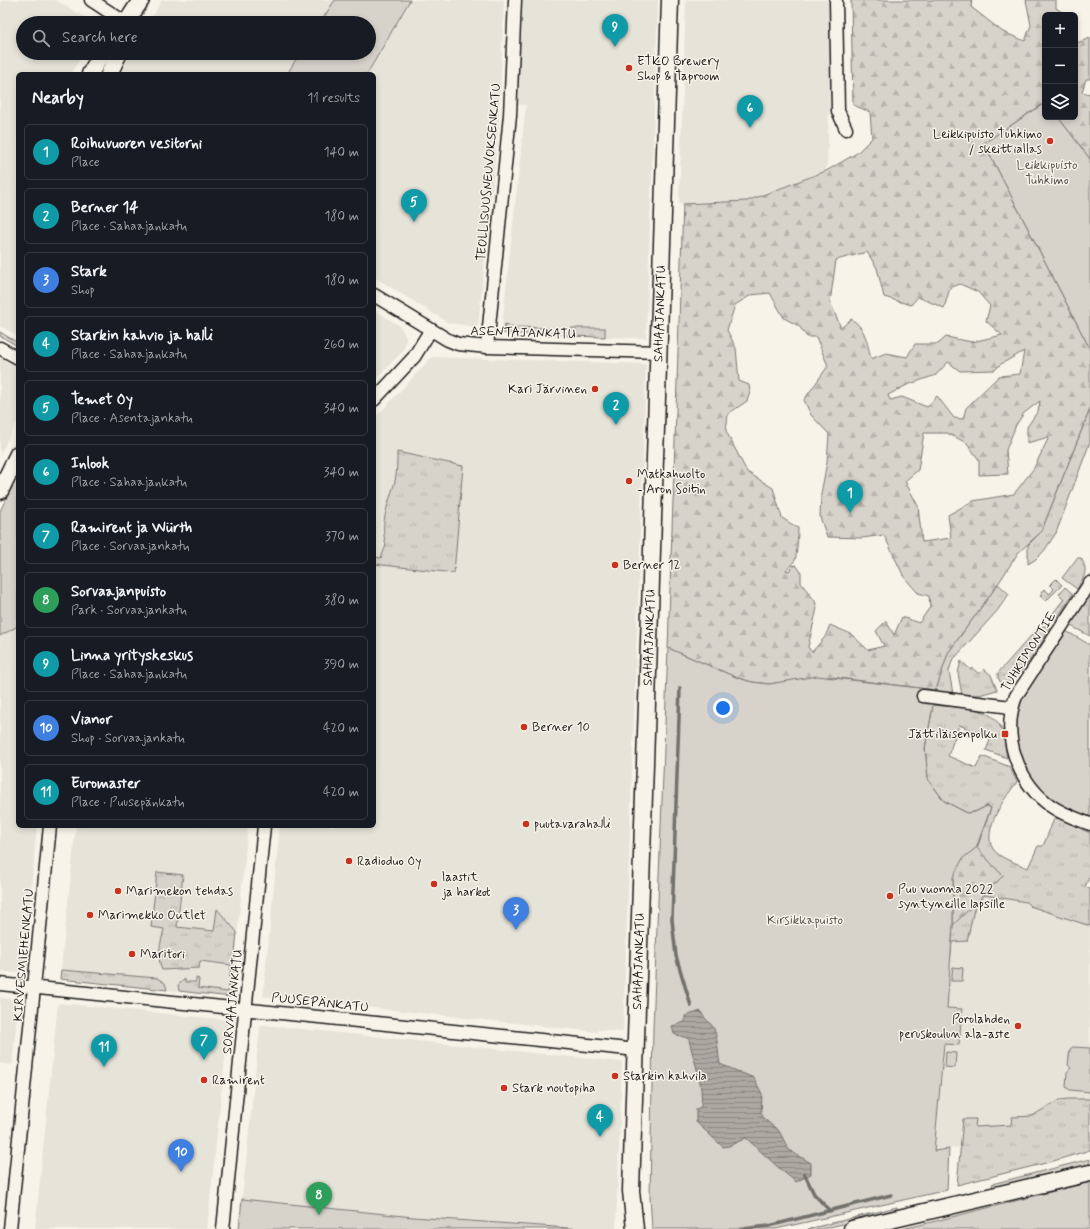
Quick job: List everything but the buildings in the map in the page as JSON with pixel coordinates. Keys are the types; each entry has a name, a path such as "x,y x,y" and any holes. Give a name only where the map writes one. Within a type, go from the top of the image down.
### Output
{"main road":[{"path":"131,16 141,0"},
{"name":"SAHAAJANKATU","path":"634,1228 631,1202 660,352 670,0"},
{"path":"91,72 98,60"},
{"path":"110,72 116,60"},
{"path":"0,491 16,458"},
{"path":"852,1229 1090,1173"}],"street":[{"path":"91,0 115,16"},
{"name":"TEOLLISUUSNEUVOKSENKATU","path":"486,347 510,115 515,0"},
{"path":"836,0 838,111 846,129"},
{"name":"ASENTAJANKATU","path":"376,296 430,331 458,344 486,347 660,352"},
{"path":"376,398 414,357 430,331"},
{"path":"0,348 16,357"},
{"name":"TUHKIMONTIE","path":"1090,583 1016,696 1012,707 1010,724 1017,764 1026,781 1050,805 1090,824"},
{"path":"923,696 1012,707"},
{"name":"KIRVESMIEHENKATU","path":"10,1229 50,828"},
{"name":"SORVAAJANKATU","path":"223,1229 247,1009 264,828"},
{"name":"PUUSEPÄNKATU","path":"0,984 637,1050"}],"shaded area":[{"path":"3,0 55,0 83,16 16,16 16,60 79,60 72,72 16,72 16,335 0,326 0,5"},
{"path":"162,0 335,0 325,16 153,16"},
{"path":"410,0 504,0 499,121 478,327 449,323 376,278 376,72 368,72"},
{"path":"521,0 658,0 646,338 501,335 526,105 518,105"},
{"path":"686,0 833,0 827,165 818,190 752,206 679,203"},
{"path":"127,60 295,60 287,72 120,72"},
{"path":"376,311 400,326 406,337 403,351 376,379"},
{"path":"0,357 16,367 16,423 0,455"},
{"path":"432,357 646,364 623,1032 598,1030 597,1032 263,996 280,828 376,828 376,417"},
{"path":"16,627 16,828 37,828 24,963 22,970 16,973 0,971 0,636"},
{"path":"76,828 248,828 231,997 60,979"},
{"name":"Porolahden peruskoulun ala-aste","path":"1003,876 1030,906 1090,926 1090,1121 934,1152 953,925"},
{"path":"0,998 19,1000 12,1065 0,1063"},
{"path":"58,1003 229,1020 207,1229 35,1229"},
{"path":"701,1011 714,1029 717,1039 720,1064 754,1078 762,1094 761,1113 763,1118 779,1131 789,1150 811,1163 811,1174 796,1182 746,1138 729,1146 723,1147 696,1122 696,1109 701,1107 702,1098 698,1073 689,1040 674,1034 672,1026 685,1022 685,1016"},
{"path":"263,1025 622,1062 616,1229 583,1229 413,1217 242,1199 260,1027"}],"green space":[{"path":"335,0 410,0 376,59 376,16 325,16"},
{"path":"851,0 972,0 971,7 1003,32 1025,41 1031,25 1026,0 1056,0 1056,8 1062,12 1042,12 1042,105 984,143 1090,349 1090,409 1041,532 1018,553 998,584 948,653 936,690 831,677 769,684 752,682 738,678 668,648 683,204 747,201 826,171 857,153 872,138 870,112 853,105","holes":["867,252 877,268 884,297 911,305 918,297 944,308 950,288 960,284 978,292 990,306 986,321 1002,335 972,342 946,337 938,344 915,344 907,357 886,353 871,359 863,331 851,319 841,328 830,302 836,260","770,293 784,318 799,326 807,337 816,337 828,366 804,400 811,415 829,434 827,462 821,494 820,517 827,537 862,538 884,535 904,577 918,593 929,596 930,607 919,623 902,617 894,635 886,621 876,631 884,646 868,650 851,634 830,625 825,637 812,652 808,647 817,608 815,601 801,583 801,572 796,565 792,566 789,571 786,570 795,560 798,528 782,518 773,488 747,472 726,431 728,414 747,401 750,392 749,385 739,381 736,348 727,330 735,305 751,295","1024,351 1020,374 999,376 966,408 963,419 954,418 937,396 927,407 902,397 890,400 888,395 907,385 936,375 948,362 960,371 995,370 1001,364","1040,401 1038,411 1027,427 1027,443 1049,437 1034,468 1014,494 973,501 948,515 951,538 922,542 918,506 905,481 918,470 924,433 947,433 967,443 979,460 979,475 1008,474 1006,450 1016,425 1024,413"]},
{"path":"1090,38 1090,79 1086,79 1082,92 1090,94 1090,159 1060,120 1078,120 1078,43"},
{"path":"296,60 375,60 368,72 288,72"},
{"name":"Leikkipuisto Tuhkimo","path":"1042,105 1042,120 1060,120 1090,159 1090,349 984,143"},
{"path":"505,324 515,327 548,328 550,335 504,333"},
{"path":"571,328 605,328 605,337 567,336"},
{"path":"0,332 16,342 16,345 0,336"},
{"path":"1090,409 1090,442 1056,533 1044,551 1028,564 1028,545 1041,532"},
{"path":"397,452 463,466 454,573 376,564 376,557 381,558 386,545 384,537 384,520 396,478"},
{"path":"16,479 16,627 0,636 0,511"},
{"path":"1077,558 1081,558 1085,567 1085,574 1077,589 1062,578"},
{"path":"1056,579 1062,585 1046,601 1040,596 1042,594 1041,592 1044,589 1050,594 1054,589 1050,585"},
{"path":"998,584 1009,594 997,611 952,661 949,671 953,694 935,692 948,653"},
{"path":"1065,587 1073,594 1056,620 1050,617 1064,599 1059,594"},
{"path":"1090,593 1090,636 1069,625"},
{"path":"1044,626 1051,628 1024,667 1011,681 1003,686 998,678 998,673 1037,629"},
{"path":"1066,631 1090,645 1090,819 1060,805 1046,795 1035,784 1027,771 1017,741 1019,710 1024,694 1032,677"},
{"name":"Kirsikkapuisto","path":"668,648 738,678 752,682 769,684 817,676 936,690 925,748 928,779 944,801 967,813 975,812 987,806 991,808 976,848 963,858 953,877 953,925 947,1008 962,1009 959,1045 944,1044 934,1151 949,1149 947,1190 776,1229 652,1229 650,1197 653,1028"},
{"path":"961,661 971,670 972,668 979,674 984,669 991,675 997,690 979,695 962,695 958,673"},
{"path":"933,705 961,707 981,711 996,720 1001,728 1007,758 986,750 991,738 959,725 948,756 976,768 982,756 1010,767 1017,782 1001,804 992,823 990,841 996,852 1004,858 1028,868 1038,846 1043,846 1054,819 1058,818 1090,833 1090,875 1085,887 1090,889 1090,926 1030,906 1026,902 985,895 975,905 967,941 952,942 950,961 953,924 1003,876 976,848 987,806 975,812 967,813 944,801 927,779 925,748"},
{"path":"932,711 925,748 928,779 944,801 967,813 975,812 987,806 991,808 977,848 1003,876 953,925 953,877 899,738"},
{"path":"157,872 183,875 177,927 214,931 217,909 237,932 231,997 179,991 178,985 185,979 185,982 196,982 196,978 199,979 198,988 228,992 231,965 200,961 199,968 162,970 159,955 164,929 151,927"},
{"path":"953,967 963,968 962,981 951,981"},
{"path":"61,970 157,978 165,983 167,990 60,979"},
{"path":"1073,1047 1090,1048 1090,1092 1070,1090 1066,1087 1067,1072 1071,1068 1068,1065 1070,1049"},
{"path":"946,1052 956,1053 955,1068 945,1067"},
{"path":"1090,1099 1090,1150 1050,1162 957,1185 963,1119 976,1119 975,1127 1011,1125 1012,1117 1032,1116 1059,1100"},
{"path":"1090,1159 1089,1165 993,1188 992,1184"},
{"path":"1090,1182 1090,1229 902,1229 928,1223"},
{"path":"242,1199 413,1217 583,1229 239,1229"},
{"path":"897,1207 897,1211 822,1229 808,1229"}],"waterway":[{"path":"680,688 672,920 676,956 691,1006"},
{"path":"804,1173 814,1194 830,1211"},
{"path":"741,1229 769,1226 891,1195"}],"place":[{"name":"Linna yrityskeskus","path":"615,47"},
{"name":"ETKO Brewery Shop & Taproom","path":"629,68"},
{"name":"Inlook","path":"750,128"},
{"name":"Leikkipuisto Tuhkimo / skeittiallas","path":"1050,141"},
{"name":"Temet Oy","path":"414,222"},
{"name":"Kari Järvinen","path":"595,389"},
{"name":"Berner 14","path":"616,425"},
{"name":"Matkahuolto - Aron Soitin","path":"629,481"},
{"name":"Roihuvuoren vesitorni","path":"850,513"},
{"name":"Berner 12","path":"615,565"},
{"name":"Berner 10","path":"524,727"},
{"name":"Jättiläisenpolku","path":"1005,734"},
{"name":"puutavarahalli","path":"526,824"},
{"name":"Radioduo Oy","path":"349,861"},
{"name":"laastit ja harkot","path":"434,884"},
{"name":"Marimekon tehdas","path":"118,891"},
{"name":"Puu vuonna 2022 syntyneille lapsille","path":"890,896"},
{"name":"Marimekko Outlet","path":"90,915"},
{"name":"Stark","path":"516,930"},
{"name":"Maritori","path":"132,954"},
{"name":"Porolahden peruskoulun ala-aste","path":"1018,1026"},
{"name":"Ramirent ja Würth","path":"204,1060"},
{"name":"Euromaster","path":"104,1067"},
{"name":"Starkin kahvila","path":"615,1076"},
{"name":"Ramirent","path":"204,1080"},
{"name":"Stark noutopiha","path":"504,1088"},
{"name":"Starkin kahvio ja halli","path":"600,1137"},
{"name":"Vianor","path":"181,1172"},
{"name":"Sorvaajanpuisto","path":"319,1215"}]}
